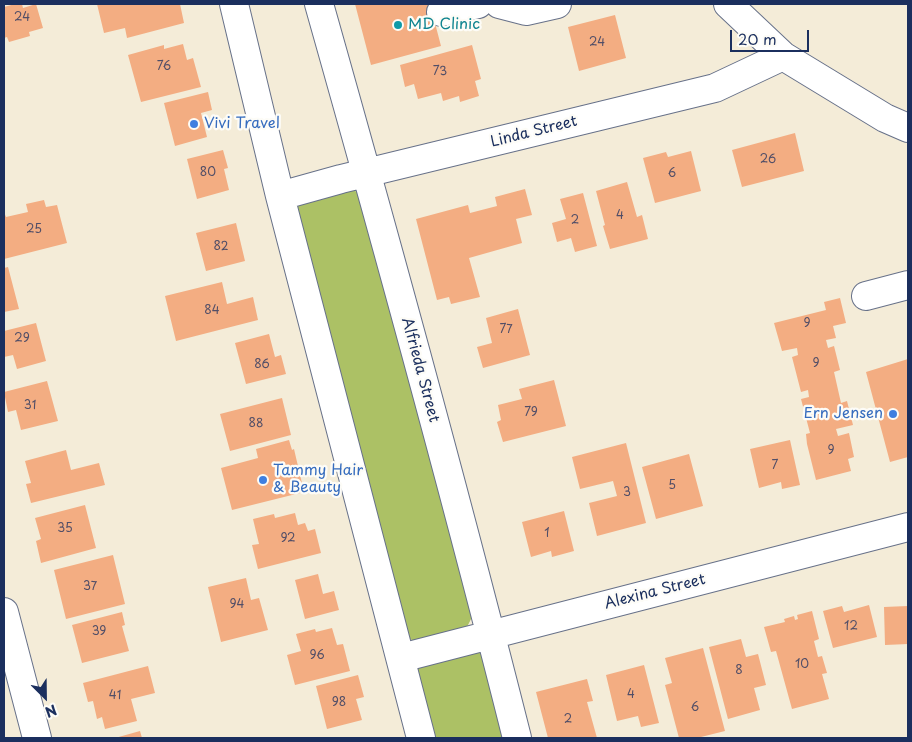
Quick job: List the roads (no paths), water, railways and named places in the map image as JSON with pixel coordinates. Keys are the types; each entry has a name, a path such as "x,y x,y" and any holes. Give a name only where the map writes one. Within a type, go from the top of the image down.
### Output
{"street":[{"path":"234,4 280,196 421,738"},
{"name":"Alfrieda Street","path":"319,4 367,173 491,635 516,738"},
{"path":"441,12 478,4"},
{"path":"499,4 526,11 558,4"},
{"path":"728,4 784,56 885,118 908,128"},
{"name":"Linda Street","path":"280,196 715,88 784,56"},
{"path":"866,296 908,285"},
{"name":"Alexina Street","path":"401,658 908,527"},
{"path":"4,612 37,738"}],"place":[{"name":"MD Clinic","path":"398,25"},
{"name":"Vivi Travel","path":"194,124"},
{"name":"Ern Jensen","path":"893,414"},
{"name":"Tammy Hair & Beauty","path":"263,480"}]}
